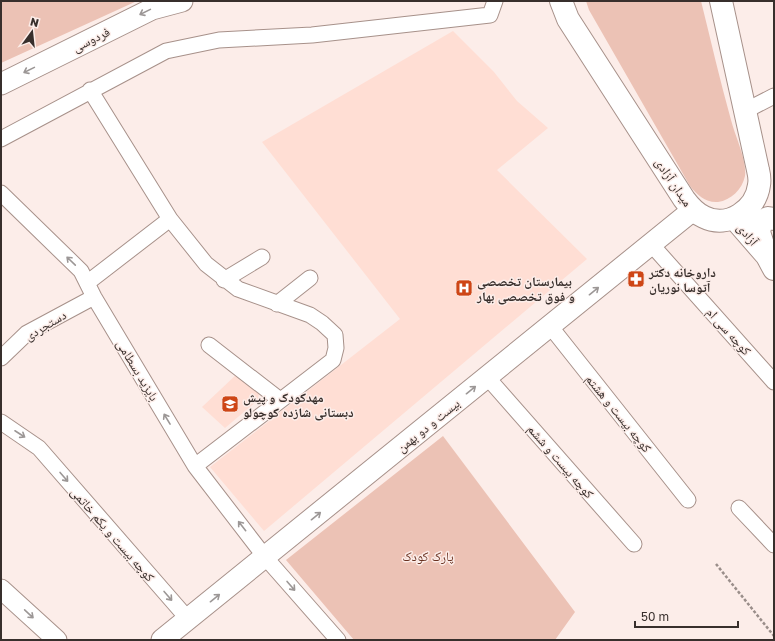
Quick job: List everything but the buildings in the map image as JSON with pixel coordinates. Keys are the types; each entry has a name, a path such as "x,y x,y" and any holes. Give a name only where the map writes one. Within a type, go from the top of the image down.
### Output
{"main road":[{"name":"فردوسی","path":"1,84 152,9 182,1"},
{"name":"میدان آزادی","path":"561,1 568,19 684,199 693,210 705,218 720,221 734,218"},
{"path":"721,1 760,184 756,198 747,210 734,218"},
{"path":"758,170 774,210"},
{"name":"بیست و دو بهمن","path":"162,640 693,210"},
{"name":"آزادی","path":"734,218 770,263"},
{"path":"770,263 759,232 761,223 768,218 774,219"}],"street":[{"path":"1,139 90,90 166,51 219,40 312,34 490,15 495,1"},
{"path":"90,90 170,219 206,264 224,280 238,289 310,315 322,323 335,335 336,348 333,360 195,466"},
{"path":"745,111 774,96"},
{"name":"بایزید بسطامی","path":"1,193 81,271 94,297 195,466 265,557 338,640"},
{"path":"87,283 170,219"},
{"name":"کوچه سی ام","path":"652,244 774,382"},
{"path":"224,280 262,257"},
{"path":"277,304 310,278"},
{"name":"دستجردی","path":"1,358 27,333 94,297"},
{"name":"کوچه بیست و هشتم","path":"550,326 688,500"},
{"path":"209,345 280,400"},
{"name":"کوچه بیست و ششم","path":"487,377 634,544"},
{"name":"کوچه بیست و یکم خاتمی","path":"1,422 39,448 188,619"},
{"path":"739,508 774,545"},
{"path":"1,588 57,640"}],"path":[{"path":"716,564 774,636"}],"shaded area":[{"name":"بیمارستان تخصصی و فوق تخصصی بهار","path":"453,31 494,72 517,101 548,128 497,170 587,259 264,531 210,467 400,319 262,142"},
{"name":"مهدکودک و پیش دبستانی شازده کوچولو","path":"238,373 259,393 258,400 225,428 202,407"}],"green space":[{"path":"1,1 137,1 1,63"},
{"path":"586,1 701,1 727,105 743,155 745,170 744,181 735,194 723,201 714,202 706,200 690,186 589,10"},
{"name":"پارک کودک","path":"443,436 575,612 555,640 354,640 286,560"}],"place":[{"name":"داروخانه دکتر آتوسا نوریان","path":"636,279"},
{"name":"بیمارستان تخصصی و فوق تخصصی بهار","path":"464,288"},
{"name":"مهدکودک و پیش دبستانی شازده کوچولو","path":"230,404"}]}
